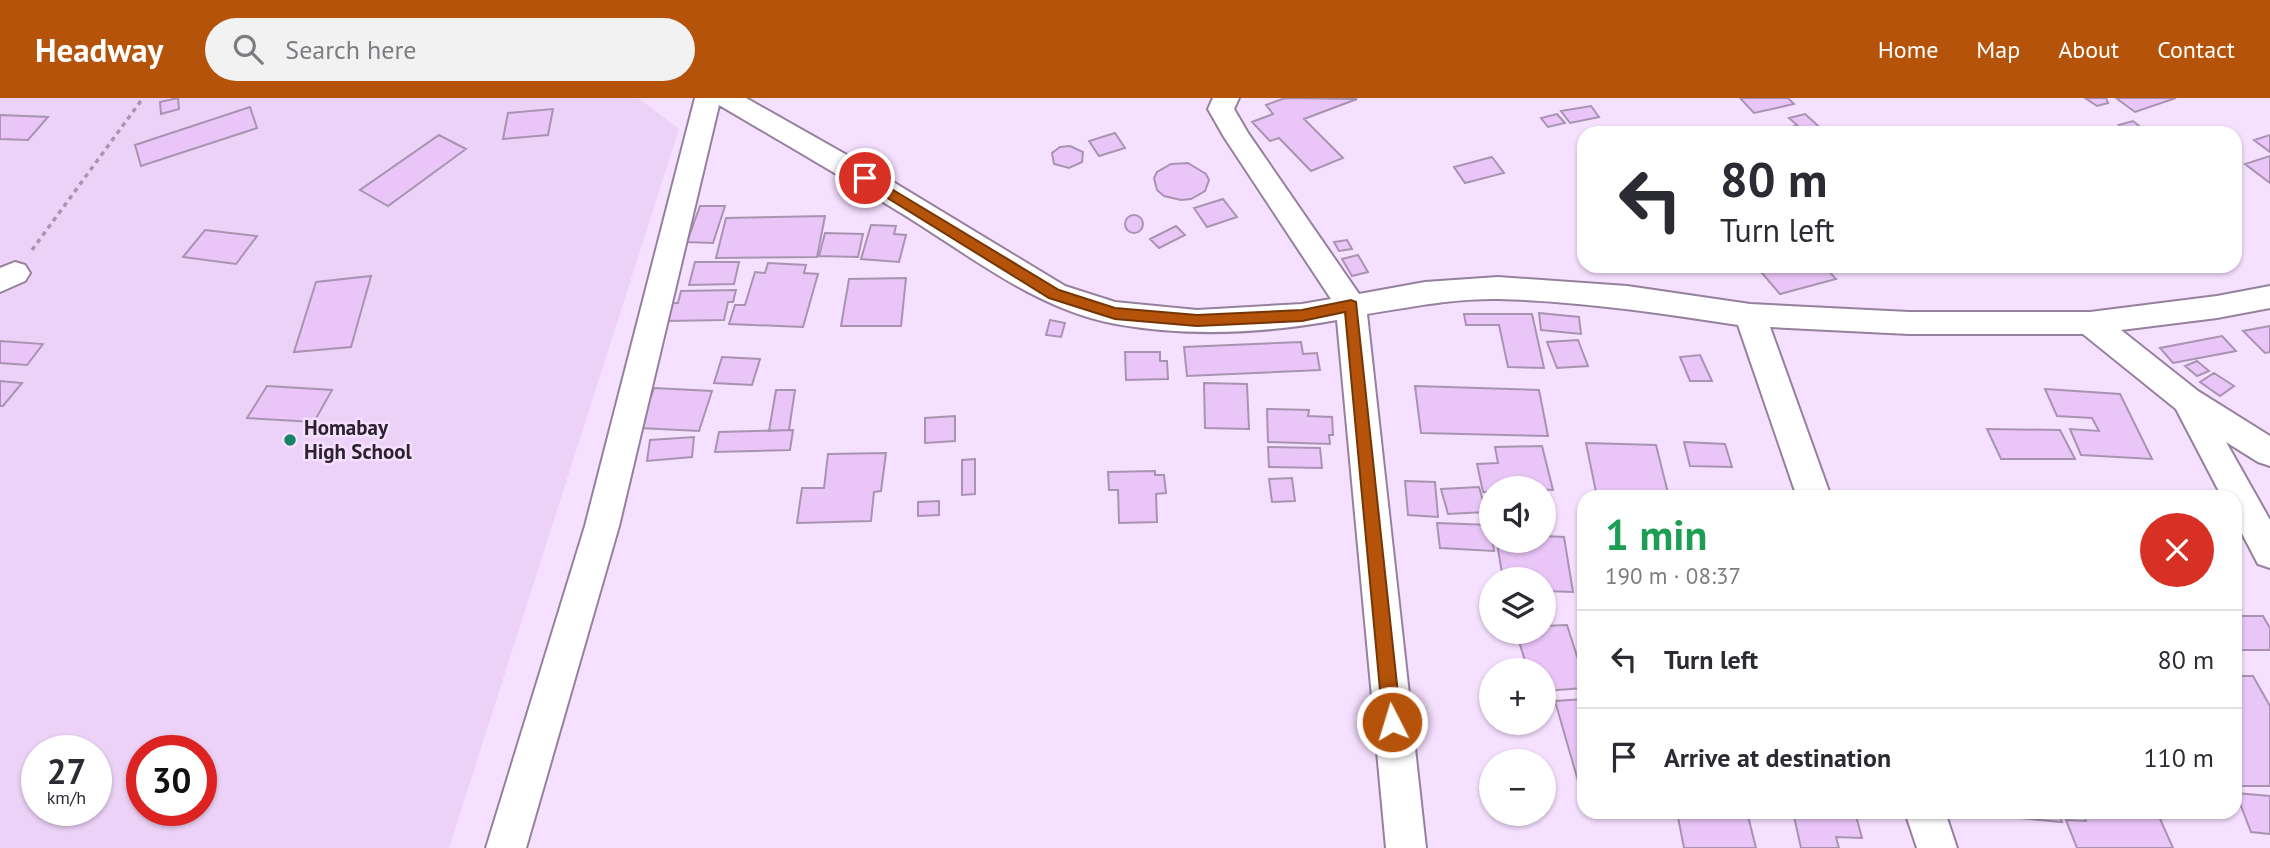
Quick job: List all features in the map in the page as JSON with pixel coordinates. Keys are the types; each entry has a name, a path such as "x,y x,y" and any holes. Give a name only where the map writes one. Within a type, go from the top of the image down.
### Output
{"street":[{"path":"506,848 601,526 708,98"},
{"path":"726,98 865,178 1054,294 1115,313 1197,321 1302,315 1425,293 1498,288 1627,297 1750,315 1909,323 2090,323 2217,307 2270,297"},
{"path":"1226,98 1221,109 1237,137 1351,305 1406,848"},
{"path":"1750,315 1812,490"},
{"path":"2090,323 2187,400 2270,453"},
{"path":"2187,400 2236,490"},
{"path":"2242,501 2270,553"},
{"path":"1927,819 1937,848"}],"path":[{"path":"8,277 144,98"}],"shaded area":[{"name":"Homabay High School","path":"0,98 638,98 679,129 449,848 0,848"}],"building":[{"path":"178,98 179,109 161,114 160,102"},
{"path":"1285,98 1357,99 1304,119 1343,158 1311,171 1279,138 1270,141 1252,122 1273,114 1266,105"},
{"path":"1740,98 1788,98 1794,104 1754,113"},
{"path":"2085,98 2106,98 2108,103 2097,106"},
{"path":"2116,98 2176,98 2135,112"},
{"path":"1591,106 1599,117 1570,123 1561,111"},
{"path":"250,107 257,128 141,166 135,145"},
{"path":"553,109 548,135 503,139 508,113"},
{"path":"1557,114 1565,123 1548,127 1541,118"},
{"path":"1805,114 1818,126 1794,126 1797,125 1789,118"},
{"path":"0,115 48,117 28,140 0,139"},
{"path":"2133,121 2139,126 2120,126"},
{"path":"1115,133 1125,148 1099,156 1089,141"},
{"path":"439,135 466,149 388,206 360,190"},
{"path":"2270,135 2270,152 2254,140"},
{"path":"1070,146 1083,152 1082,162 1069,168 1054,164 1052,153 1060,147"},
{"path":"2270,156 2270,183 2245,164"},
{"path":"1492,157 1504,173 1465,183 1454,167"},
{"path":"1188,163 1206,174 1209,180 1205,191 1191,199 1181,200 1164,196 1157,190 1154,178 1157,172 1171,164"},
{"path":"1223,199 1237,217 1207,227 1194,208"},
{"path":"700,206 725,206 713,243 687,242"},
{"path":"1134,215 1140,218 1143,224 1140,230 1134,233 1128,230 1125,224 1128,218"},
{"path":"825,216 817,257 716,258 726,218"},
{"path":"871,225 896,226 894,234 906,235 899,262 861,259"},
{"path":"1176,226 1185,235 1159,248 1150,239"},
{"path":"205,230 257,236 236,264 183,257"},
{"path":"825,233 863,234 858,257 819,256"},
{"path":"1347,240 1352,249 1339,251 1334,242"},
{"path":"1358,255 1368,272 1352,276 1342,259"},
{"path":"695,262 739,262 734,284 689,285"},
{"path":"768,263 806,265 804,273 818,274 803,327 729,324 735,305 745,305 755,272 765,273"},
{"path":"1762,273 1830,273 1836,279 1780,294"},
{"path":"371,276 351,347 294,352 316,282"},
{"path":"906,278 901,326 841,326 849,279"},
{"path":"736,290 733,302 728,302 724,320 667,321 671,303 678,303 681,291"},
{"path":"1539,313 1579,317 1581,334 1541,330"},
{"path":"1464,314 1532,314 1544,368 1508,367 1499,325 1466,325"},
{"path":"1050,320 1065,323 1061,337 1046,335"},
{"path":"2270,326 2270,352 2265,353 2243,331"},
{"path":"2222,336 2236,351 2173,363 2160,348"},
{"path":"1578,340 1588,366 1557,368 1547,342"},
{"path":"0,341 43,344 27,365 0,363"},
{"path":"1301,342 1303,354 1317,353 1320,370 1187,376 1184,347"},
{"path":"1125,352 1160,352 1160,361 1167,361 1168,379 1126,380"},
{"path":"1700,355 1712,381 1690,381 1680,357"},
{"path":"722,357 760,359 752,385 714,383"},
{"path":"2197,361 2209,371 2197,376 2185,366"},
{"path":"2214,373 2234,386 2220,396 2200,382"},
{"path":"0,381 22,383 3,406 0,406"},
{"path":"1204,383 1247,384 1249,429 1205,428"},
{"path":"267,386 332,390 314,422 247,418"},
{"path":"1415,386 1539,390 1548,436 1421,433"},
{"path":"654,388 712,391 699,431 640,428"},
{"path":"2045,389 2120,394 2152,459 2081,455 2070,429 2099,431 2092,418 2057,416"},
{"path":"776,390 795,390 789,430 769,431"},
{"path":"1267,409 1309,410 1308,416 1332,417 1333,435 1329,435 1330,444 1268,442"},
{"path":"955,416 955,441 925,443 925,418"},
{"path":"1987,429 2060,430 2075,459 2001,459"},
{"path":"793,430 790,450 715,452 719,432"},
{"path":"694,437 692,457 647,461 650,440"},
{"path":"1684,442 1725,444 1732,467 1690,466"},
{"path":"1586,443 1656,445 1667,490 1596,490"},
{"path":"1542,446 1550,476 1480,476 1477,464 1498,463 1495,447"},
{"path":"1268,447 1320,448 1322,468 1269,467"},
{"path":"886,453 881,491 874,492 871,521 797,523 802,488 824,488 828,454"},
{"path":"975,459 975,494 962,495 962,460"},
{"path":"1155,471 1155,475 1164,475 1166,493 1156,494 1157,522 1119,523 1118,490 1109,490 1108,472"},
{"path":"1292,478 1295,501 1272,502 1269,479"},
{"path":"1405,481 1435,482 1438,517 1408,515"},
{"path":"1479,487 1479,512 1448,514 1441,489"},
{"path":"939,501 939,515 918,516 918,502"},
{"path":"1437,523 1479,525 1479,550 1440,548"},
{"path":"1556,537 1564,537 1573,592 1556,591 1556,567 1501,567 1499,553 1556,553"},
{"path":"2242,616 2263,616 2270,628 2270,650 2242,650"},
{"path":"1556,625 1567,625 1577,656 1577,689 1556,690 1556,658 1524,658 1520,644 1556,644"},
{"path":"2242,676 2253,676 2270,706 2270,786 2242,786"},
{"path":"1577,699 1577,778 1556,704 1556,701"},
{"path":"2242,794 2270,796 2270,834 2251,832 2242,809"},
{"path":"1678,819 1749,819 1756,848 1684,848"},
{"path":"1795,819 1857,819 1862,838 1836,837 1839,848 1801,848"},
{"path":"2030,819 2061,819 2062,822"},
{"path":"2085,819 2160,819 2173,848 2077,848 2066,820 2086,821"}],"place":[{"name":"Homabay High School","path":"290,440"}],"route":[{"path":"865,178 1054,294 1115,313 1197,321 1302,315 1351,305 1392,722"}]}
